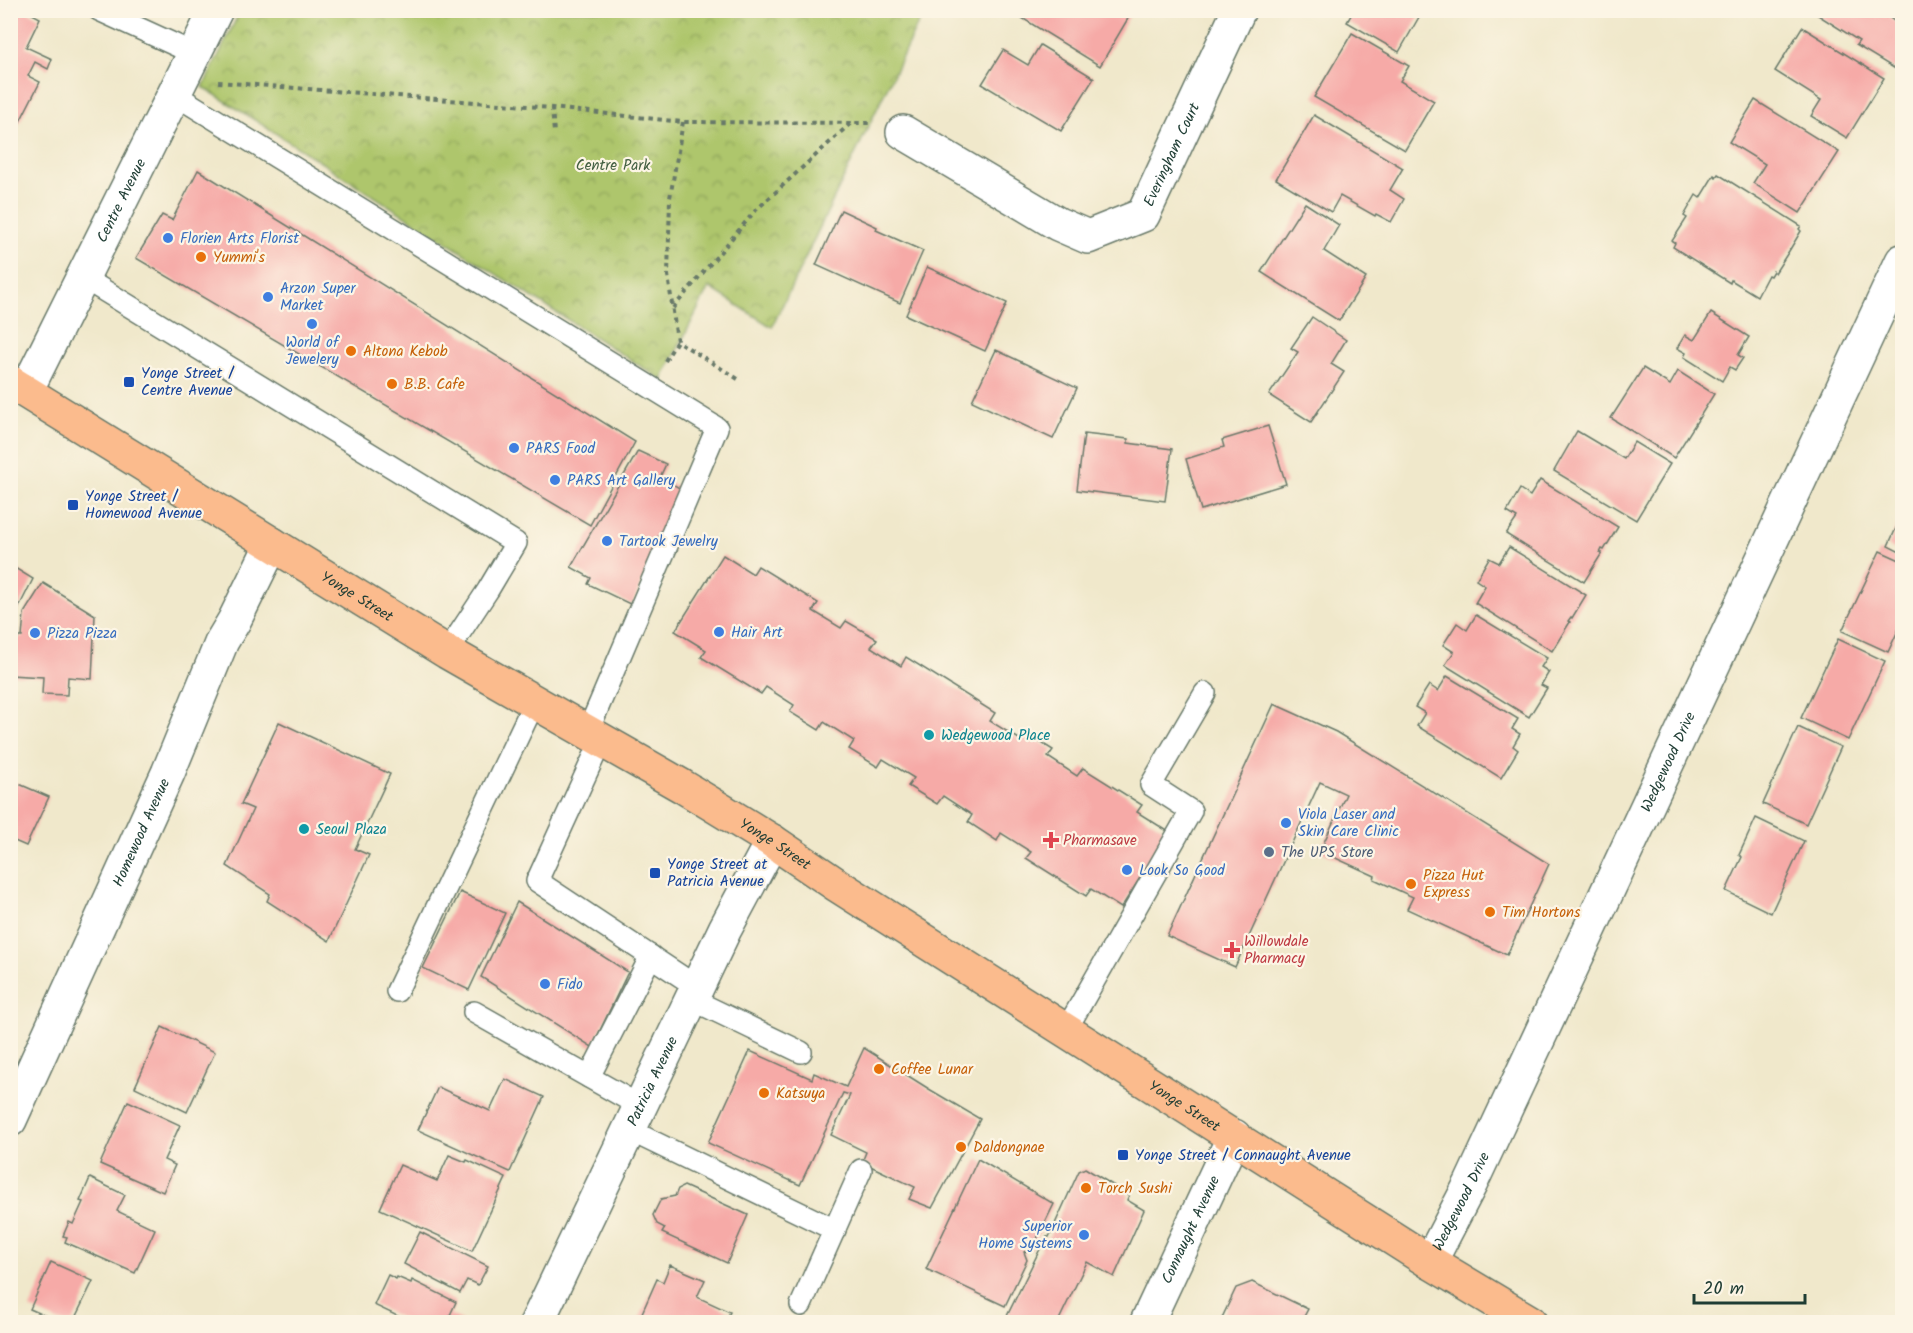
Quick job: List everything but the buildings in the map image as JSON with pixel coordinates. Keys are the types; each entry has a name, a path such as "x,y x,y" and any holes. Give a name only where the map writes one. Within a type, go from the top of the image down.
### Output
{"main road":[{"name":"Yonge Street","path":"18,386 447,652 595,735 772,841 837,885 1430,1262 1530,1323"}],"street":[{"name":"Centre Avenue","path":"18,386 82,277 216,10"},
{"name":"Everingham Court","path":"903,132 1058,224 1088,237 1143,215 1239,10"},
{"name":"Wedgewood Drive","path":"1430,1262 1471,1183 1902,261"},
{"name":"Homewood Avenue","path":"10,1120 168,773 222,641 272,544"},
{"name":"Patricia Avenue","path":"537,1323 725,929 772,841"},
{"name":"Connaught Avenue","path":"1147,1323 1234,1136"}],"lane":[{"path":"99,10 195,54"},
{"path":"174,94 717,428 537,881 651,956 694,993 801,1052"},
{"path":"82,277 516,543 447,652"},
{"path":"1066,1030 1191,811 1151,785 1205,693"},
{"path":"397,991 535,701"},
{"path":"589,1077 651,956"},
{"path":"474,1012 589,1077 635,1118 835,1230"},
{"path":"801,1305 861,1170"}],"path":[{"path":"212,82 552,108 682,122 882,124 903,132"},
{"path":"552,108 554,133"},
{"path":"682,122 670,198 669,275 677,341 738,379"},
{"path":"672,308 755,211 852,122"}],"green space":[{"name":"Centre Park","path":"240,10 924,11 772,327 709,287 662,380 203,87"}],"place":[{"name":"Florien Arts Florist","path":"168,238"},
{"name":"Yummi's","path":"201,257"},
{"name":"Arzon Super Market","path":"268,297"},
{"name":"World of Jewelery","path":"312,324"},
{"name":"Altona Kebob","path":"351,351"},
{"name":"Yonge Street / Centre Avenue","path":"129,382"},
{"name":"B.B. Cafe","path":"392,384"},
{"name":"PARS Food","path":"514,448"},
{"name":"PARS Art Gallery","path":"555,480"},
{"name":"Yonge Street / Homewood Avenue","path":"73,505"},
{"name":"Tartook Jewelry","path":"607,541"},
{"name":"Hair Art","path":"719,632"},
{"name":"Pizza Pizza","path":"35,633"},
{"name":"Wedgewood Place","path":"929,735"},
{"name":"Viola Laser and Skin Care Clinic","path":"1286,823"},
{"name":"Seoul Plaza","path":"304,829"},
{"name":"Pharmasave","path":"1051,840"},
{"name":"The UPS Store","path":"1269,852"},
{"name":"Look So Good","path":"1127,870"},
{"name":"Yonge Street at Patricia Avenue","path":"655,873"},
{"name":"Pizza Hut Express","path":"1411,884"},
{"name":"Tim Hortons","path":"1490,912"},
{"name":"Willowdale Pharmacy","path":"1232,950"},
{"name":"Fido","path":"545,984"},
{"name":"Coffee Lunar","path":"879,1069"},
{"name":"Katsuya","path":"764,1093"},
{"name":"Daldongnae","path":"961,1147"},
{"name":"Yonge Street / Connaught Avenue","path":"1123,1155"},
{"name":"Torch Sushi","path":"1086,1188"},
{"name":"Superior Home Systems","path":"1084,1235"}]}
